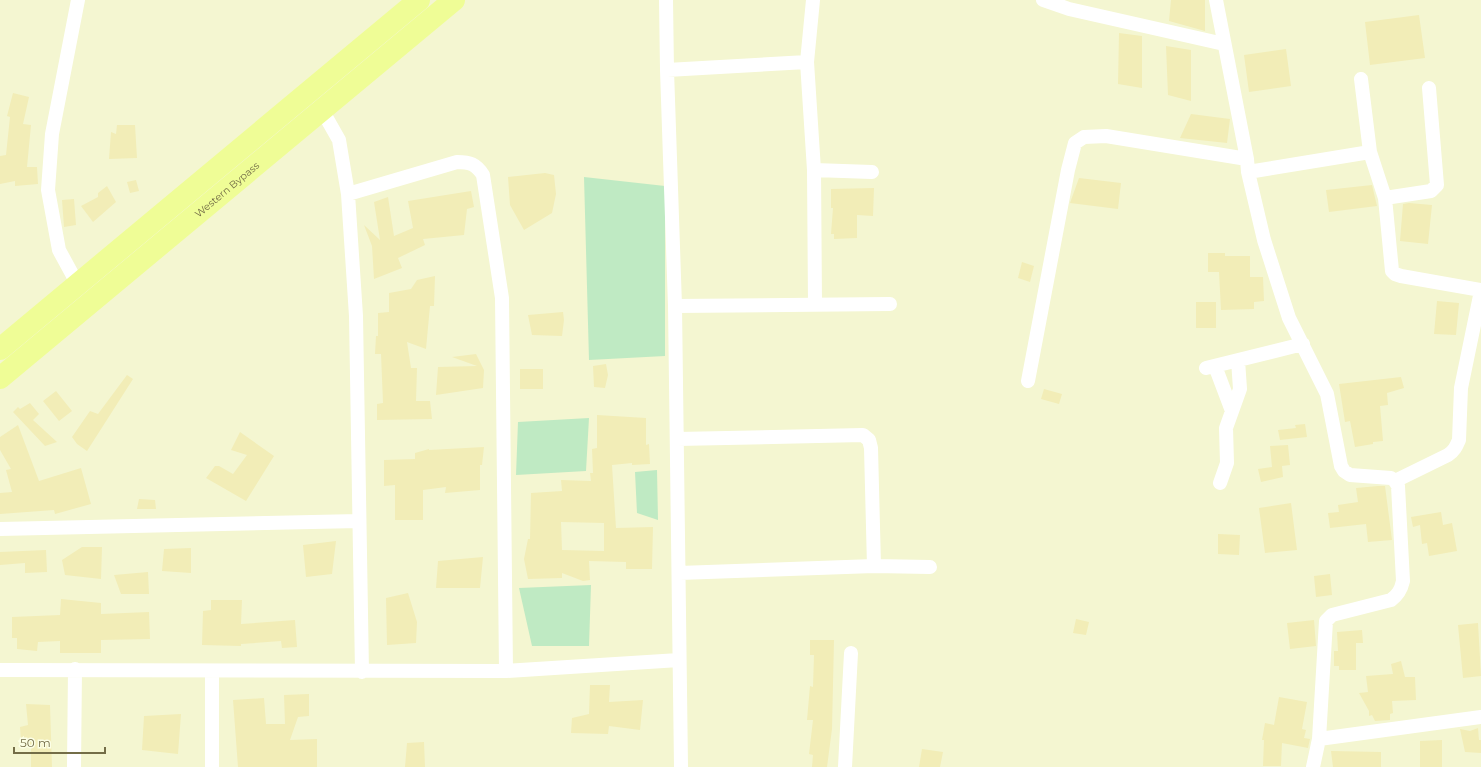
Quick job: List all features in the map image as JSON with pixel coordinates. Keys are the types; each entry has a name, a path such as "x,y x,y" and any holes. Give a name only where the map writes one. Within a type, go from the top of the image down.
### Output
{"main road":[{"path":"0,350 419,0"},
{"name":"Western Bypass","path":"0,378 454,0"}],"street":[{"path":"78,0 52,134 48,190 59,250 78,285"},
{"path":"666,0 675,306 681,767"},
{"path":"813,0 807,62 814,170 815,304"},
{"path":"1043,0 1069,9 1224,44"},
{"path":"1216,0 1264,240 1289,318 1327,394 1341,466 1344,471 1350,475 1391,478 1398,486 1403,581 1402,588 1398,595 1391,600 1332,615 1326,621 1319,739 1314,767"},
{"path":"667,70 807,62"},
{"path":"1361,79 1370,152 1385,198 1392,271 1395,274 1481,291 1461,388 1459,440 1457,445 1454,451 1448,455 1395,481"},
{"path":"1385,198 1431,191 1437,185 1428,88"},
{"path":"322,110 339,140 348,194 356,316 362,672"},
{"path":"1028,381 1068,170 1075,143 1084,137 1106,136 1248,165 1370,152"},
{"path":"348,194 457,162 468,162 477,166 483,175 502,298 506,671"},
{"path":"814,170 872,172"},
{"path":"675,306 890,304"},
{"path":"1232,410 1211,367 1303,344"},
{"path":"1220,482 1227,463 1226,428 1240,389 1238,360"},
{"path":"677,439 862,435 869,440 871,448 874,566"},
{"path":"0,529 359,521"},
{"path":"679,573 874,566 930,567"},
{"path":"845,767 851,653"},
{"path":"0,670 75,669 362,672 506,671 679,660"},
{"path":"74,767 75,669"},
{"path":"212,671 212,767"},
{"path":"1319,739 1481,717"}],"shaded area":[{"path":"0,0 1481,0 1481,767 0,767"},
{"path":"584,177 665,186 665,356 589,360"},
{"path":"589,418 586,471 516,475 518,422"},
{"path":"657,470 658,520 637,513 635,472"},
{"path":"591,585 589,646 532,646 519,588"}],"building":[{"path":"1171,0 1205,0 1205,31 1169,21"},
{"path":"1419,15 1425,58 1370,65 1365,22"},
{"path":"1119,33 1142,36 1142,88 1118,84"},
{"path":"1166,46 1191,50 1191,101 1168,95"},
{"path":"1286,49 1291,86 1249,92 1244,55"},
{"path":"13,93 29,97 23,124 31,125 27,167 37,167 38,184 15,186 15,181 0,184 0,156 6,155 10,117 7,116"},
{"path":"1191,114 1230,119 1227,143 1180,138"},
{"path":"117,125 135,125 137,158 109,159 111,132 116,134"},
{"path":"545,173 554,175 556,194 552,213 524,230 510,205 508,177"},
{"path":"1079,178 1121,183 1118,209 1070,203"},
{"path":"136,180 139,191 130,193 127,182"},
{"path":"1372,185 1377,206 1329,212 1326,190"},
{"path":"107,186 116,202 93,222 81,206 98,197 98,193"},
{"path":"874,188 873,216 857,215 857,238 834,239 834,234 831,234 833,208 831,208 831,189"},
{"path":"471,191 474,207 467,209 464,235 423,239 425,245 398,258 402,268 374,279 372,246 364,225 380,240 374,202 388,197 394,236 413,228 408,201"},
{"path":"74,199 76,225 64,227 62,200"},
{"path":"1409,203 1432,205 1428,244 1400,241 1403,204"},
{"path":"1208,253 1225,253 1225,256 1250,256 1250,277 1263,277 1264,301 1254,302 1254,309 1221,310 1219,272 1208,272"},
{"path":"1022,262 1034,266 1030,282 1018,278"},
{"path":"435,276 434,306 430,306 426,349 407,342 411,368 417,368 416,401 430,401 432,419 377,420 377,404 383,403 381,354 375,354 376,336 378,336 378,313 389,312 389,293 411,289 417,280"},
{"path":"1437,301 1459,303 1456,335 1434,334"},
{"path":"1196,302 1216,302 1216,328 1196,328"},
{"path":"563,312 564,320 562,336 532,335 528,315"},
{"path":"476,354 484,370 483,388 436,395 438,367 477,366 452,357"},
{"path":"606,364 608,375 605,388 594,387 593,366"},
{"path":"520,369 543,369 543,389 520,389"},
{"path":"127,375 133,379 87,451 77,444 72,437 90,411 98,414"},
{"path":"1401,377 1404,388 1387,393 1388,405 1380,406 1383,441 1355,447 1350,421 1345,422 1339,384"},
{"path":"1044,389 1062,394 1059,404 1041,399"},
{"path":"56,391 72,411 59,421 43,401"},
{"path":"30,403 39,414 33,420 57,442 45,446 13,412 18,407 20,409"},
{"path":"597,415 646,418 646,445 649,444 650,464 632,465 632,463 612,465 616,528 653,527 652,569 626,569 626,562 589,561 590,580 583,581 562,573 562,578 528,579 524,559 528,539 530,539 531,493 562,491 561,480 591,481 590,473 593,473 592,449 597,448","holes":["561,522 604,523 604,551 562,550"]},
{"path":"1305,424 1307,437 1280,440 1278,430 1296,428 1295,425"},
{"path":"18,425 39,481 81,468 91,504 55,514 54,510 0,514 0,493 12,492 6,470 11,469 0,450 0,437"},
{"path":"240,432 274,456 246,501 206,478 215,466 219,466 233,474 247,455 231,450"},
{"path":"1288,445 1290,465 1282,466 1283,477 1261,482 1258,469 1272,467 1270,446"},
{"path":"484,447 482,465 480,465 480,490 445,493 446,487 423,490 423,520 395,520 395,485 384,486 384,460 415,459 415,453 429,449"},
{"path":"1385,486 1392,540 1368,542 1366,524 1330,528 1328,513 1339,512 1338,505 1358,502 1356,488"},
{"path":"139,499 155,500 156,509 137,509"},
{"path":"1291,503 1297,550 1265,553 1259,508"},
{"path":"1441,512 1443,525 1452,523 1457,551 1429,556 1427,543 1422,544 1420,525 1413,527 1411,517"},
{"path":"1218,534 1240,535 1239,555 1218,554"},
{"path":"336,541 332,574 306,577 303,545"},
{"path":"82,547 102,547 101,579 65,575 62,560"},
{"path":"191,548 191,573 162,571 164,549"},
{"path":"46,550 47,572 25,573 25,563 0,565 0,552"},
{"path":"483,557 480,588 436,588 438,561"},
{"path":"148,572 149,594 121,594 114,575"},
{"path":"1330,574 1332,595 1316,597 1314,576"},
{"path":"408,593 417,622 416,643 387,645 386,598"},
{"path":"61,599 101,603 101,614 149,612 150,639 101,640 101,653 60,653 60,641 38,642 37,651 17,649 17,638 12,638 12,617 60,615"},
{"path":"211,600 242,600 241,624 295,620 297,647 282,648 281,641 241,644 241,646 202,645 203,611 211,610"},
{"path":"1076,619 1089,622 1086,635 1073,633"},
{"path":"1314,620 1316,646 1290,649 1287,623"},
{"path":"1478,623 1481,676 1463,678 1458,625"},
{"path":"1362,630 1363,643 1356,643 1356,670 1339,670 1339,666 1334,666 1334,651 1338,651 1337,632"},
{"path":"810,640 834,640 832,729 827,767 812,767 813,755 809,754 813,720 807,720 810,686 813,687 814,655 810,655"},
{"path":"1401,661 1405,677 1415,677 1416,700 1392,701 1393,713 1390,714 1390,720 1375,721 1372,715 1369,716 1369,711 1359,693 1368,692 1366,676 1393,674 1391,664"},
{"path":"590,685 610,685 609,702 643,700 640,730 609,726 608,734 571,733 572,718 589,714"},
{"path":"309,694 309,716 298,717 290,740 317,739 317,767 238,767 233,700 264,698 266,724 285,724 284,695"},
{"path":"1279,697 1307,702 1302,729 1306,730 1304,738 1310,739 1308,748 1282,743 1281,766 1263,766 1264,740 1262,740 1265,723 1274,725"},
{"path":"26,704 50,705 52,767 31,767 31,746 27,746 28,739 21,741 20,727 28,725"},
{"path":"181,714 178,754 142,750 144,716"},
{"path":"1478,728 1479,740 1481,740 1481,753 1465,752 1460,729 1470,731"},
{"path":"1442,740 1442,767 1420,767 1420,741"},
{"path":"424,742 425,767 405,767 407,743"},
{"path":"922,749 943,752 940,767 919,767"},
{"path":"1331,751 1381,752 1381,767 1333,767"}]}
